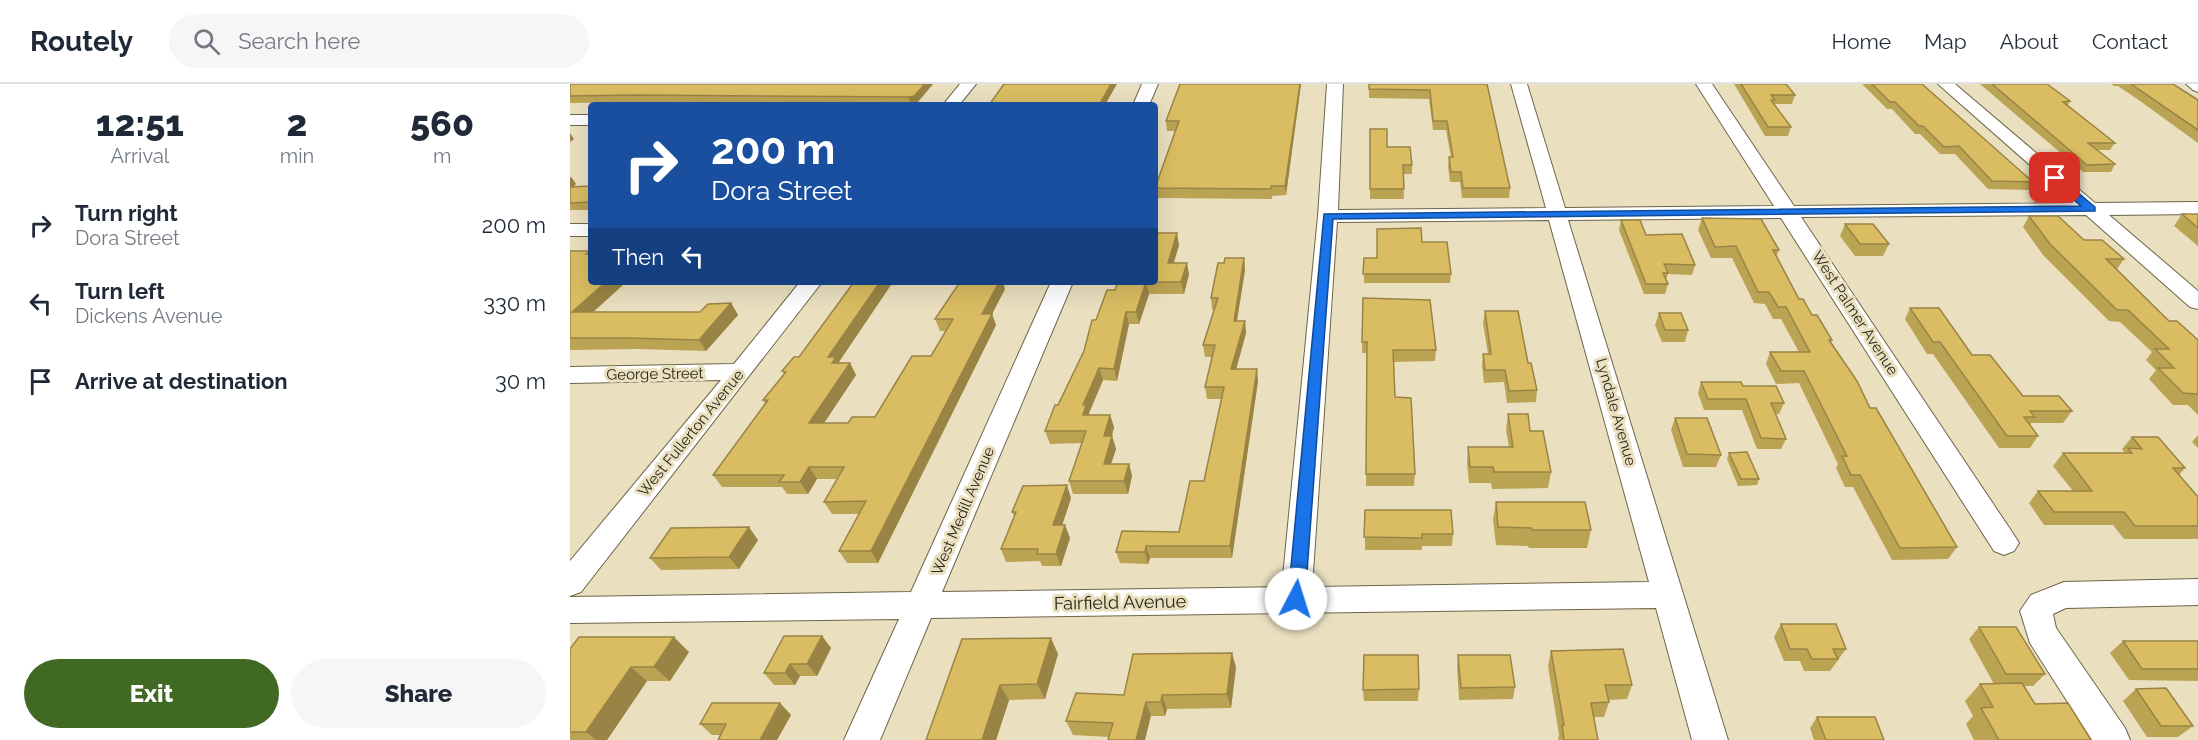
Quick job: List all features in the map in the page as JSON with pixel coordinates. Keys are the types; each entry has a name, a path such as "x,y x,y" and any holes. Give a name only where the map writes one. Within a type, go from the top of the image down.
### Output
{"street":[{"path":"953,102 968,84"},
{"path":"1142,102 1150,84"},
{"path":"1296,599 1328,216 1335,84"},
{"name":"Lyndale Avenue","path":"1519,84 1710,740"},
{"name":"West Palmer Avenue","path":"1704,84 1790,212 2004,543"},
{"path":"1946,84 2198,302"},
{"path":"2194,84 2198,87"},
{"path":"570,120 588,120"},
{"path":"1328,216 2198,208"},
{"path":"570,230 588,230"},
{"name":"West Fullerton Avenue","path":"575,570 741,372 809,285"},
{"name":"West Medill Avenue","path":"862,740 1061,285"},
{"name":"George Street","path":"570,375 741,372"},
{"path":"2112,740 2041,633 2036,611 2042,604 2064,595 2198,592"},
{"name":"Fairfield Avenue","path":"570,610 1669,595"}],"building":[{"path":"570,84 925,84 914,96 908,97 570,96"},
{"path":"1004,84 1111,84 1101,102 991,102"},
{"path":"1180,84 1300,84 1285,186 1271,186 1271,189 1158,188 1158,180 1179,121 1166,121"},
{"path":"1369,84 1487,84 1510,188 1463,188 1461,172 1451,172 1449,157 1453,157 1447,121 1433,121 1430,90 1369,89"},
{"path":"1741,84 1786,84 1795,95 1771,95 1775,100 1771,100 1791,127 1768,127"},
{"path":"1872,84 1922,84 2033,182 1992,181 1959,146 1944,147 1923,126 1919,126 1895,102 1890,102"},
{"path":"1992,84 2047,84 2070,101 2063,102 2115,143 2088,143 2115,164 2087,165"},
{"path":"2131,84 2173,84 2198,100 2198,130"},
{"path":"1370,129 1387,129 1387,147 1410,147 1412,165 1403,165 1404,189 1370,189"},
{"path":"588,186 588,202 570,203 570,187"},
{"path":"2182,214 2198,214 2198,228"},
{"path":"2029,216 2058,216 2084,240 2102,240 2124,259 2106,259 2169,321 2177,321 2198,340 2198,394 2183,393 2158,368 2174,368 2155,349 2169,349 2128,310 2117,310 2050,244"},
{"path":"1702,218 1761,219 1779,250 1773,250 1799,299 1803,299 1812,315 1817,315 1832,340 1829,340 1857,381 1870,408 1876,408 1957,547 1900,548 1860,475 1851,475 1842,456 1847,456 1804,371 1781,371 1770,352 1810,352 1786,307 1778,307 1769,292 1758,292 1736,246 1715,247"},
{"path":"1621,220 1640,220 1646,235 1682,234 1695,265 1664,264 1668,273 1663,273 1668,284 1646,284"},
{"path":"1845,224 1873,224 1889,244 1860,244"},
{"path":"1421,228 1422,242 1447,242 1451,274 1363,274 1364,258 1377,258 1377,229"},
{"path":"1158,233 1177,233 1168,263 1187,263 1181,282 1158,282"},
{"path":"570,251 588,251 586,254 588,254 588,285 603,285 572,312 700,312 708,304 731,303 699,340 570,338"},
{"path":"1225,258 1244,258 1234,321 1245,321 1231,369 1257,369 1230,546 1146,546 1145,552 1116,552 1122,531 1179,532 1190,481 1204,481 1224,387 1205,387 1215,345 1203,345 1218,298 1211,298 1218,263 1224,263"},
{"path":"852,285 878,285 828,357 836,357 832,363 850,363 809,423 848,423 852,417 875,417 912,356 931,356 953,319 935,319 958,285 997,285 982,314 992,314 871,551 839,551 866,501 824,502 844,467 809,467 800,482 779,482 784,475 713,475 768,400 763,400 786,372 782,371 794,357 799,357"},
{"path":"1117,285 1145,285 1136,312 1126,312 1114,369 1099,368 1083,405 1086,405 1083,415 1110,415 1104,436 1112,436 1104,464 1129,464 1124,481 1069,481 1086,431 1045,431 1055,405 1058,405 1084,351 1092,320 1096,320 1107,290 1115,290"},
{"path":"1363,298 1430,300 1436,350 1393,350 1395,397 1411,398 1415,474 1366,474 1367,342 1362,342"},
{"path":"1910,308 1939,308 1972,355 1990,355 2023,396 2059,396 2072,411 2030,411 2035,417 2024,417 2038,436 2007,436 1940,342 1933,342"},
{"path":"1485,311 1518,311 1528,363 1531,363 1537,390 1509,391 1505,370 1485,370 1483,354 1491,354"},
{"path":"1659,313 1681,313 1688,330 1665,330"},
{"path":"1701,382 1741,382 1743,386 1776,386 1784,403 1771,403 1786,439 1761,438 1746,399 1708,399"},
{"path":"1508,414 1528,414 1530,431 1543,431 1551,472 1494,472 1493,467 1470,467 1468,447 1513,447"},
{"path":"1675,418 1707,418 1721,455 1687,454"},
{"path":"2132,437 2158,437 2185,468 2173,468 2198,497 2198,526 2135,526 2124,512 2054,512 2038,491 2092,491 2063,453 2132,453 2128,448 2142,449"},
{"path":"1747,452 1759,479 1741,479 1729,453"},
{"path":"1067,485 1053,525 1065,525 1056,554 1037,554 1038,549 1001,549 1016,512 1012,512 1023,486"},
{"path":"1496,502 1585,502 1591,530 1532,530 1531,528 1498,527"},
{"path":"1365,510 1451,510 1453,534 1422,534 1422,538 1364,537"},
{"path":"749,527 729,557 650,558 671,528"},
{"path":"1781,624 1836,624 1846,649 1833,649 1838,659 1812,659 1807,649 1790,649"},
{"path":"1979,627 2016,627 2045,674 2006,674"},
{"path":"784,636 822,636 807,664 790,664 785,673 764,673"},
{"path":"579,637 674,637 654,667 631,667 586,732 570,732 570,649"},
{"path":"1051,638 1037,684 1000,685 982,740 926,740 962,639"},
{"path":"2123,641 2198,641 2198,669 2142,669"},
{"path":"1623,649 1632,685 1605,685 1609,702 1591,703 1598,740 1564,740 1562,725 1564,725 1551,651"},
{"path":"1232,653 1227,694 1162,695 1161,702 1146,702 1136,740 1108,740 1113,723 1066,721 1076,693 1124,695 1133,654"},
{"path":"1364,655 1418,655 1419,689 1363,690"},
{"path":"1458,655 1510,655 1515,687 1461,688"},
{"path":"2022,683 2035,704 2068,703 2091,740 1999,740 1981,708 1993,707 1980,684"},
{"path":"2166,688 2193,726 2161,726 2136,689"},
{"path":"712,703 780,703 760,740 718,740 726,724 700,724"},
{"path":"1817,717 1875,717 1884,740 1826,740"}],"route":[{"path":"1296,599 1328,216 2091,209 2055,178"}]}
